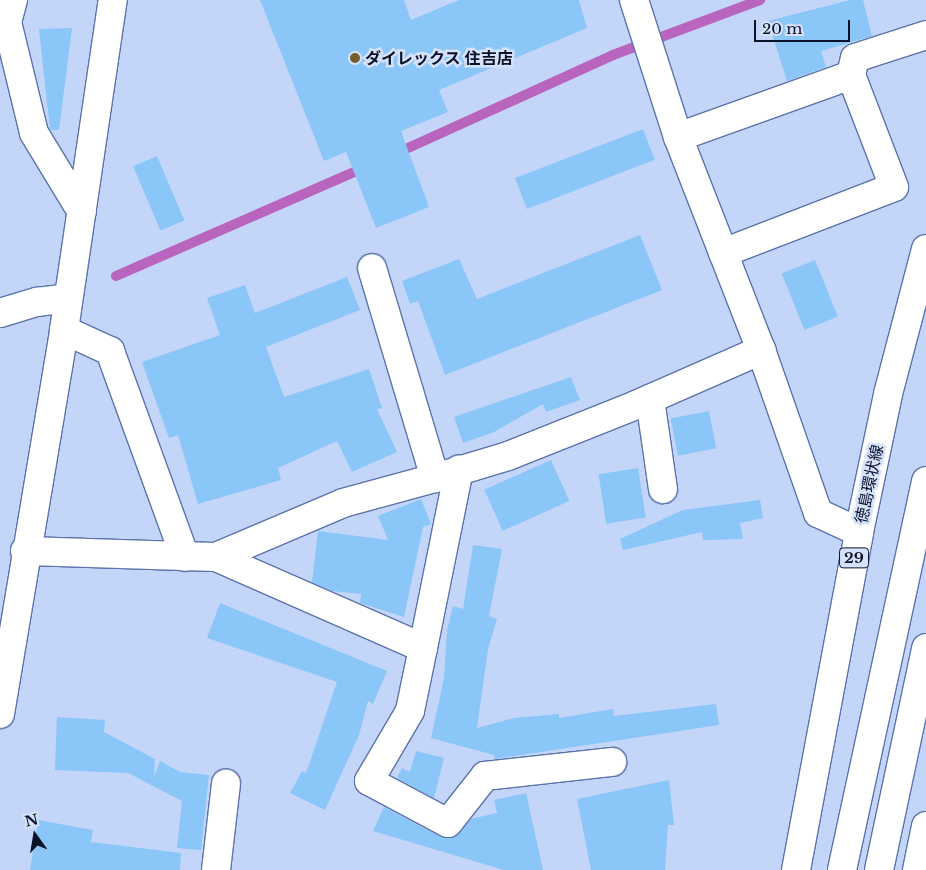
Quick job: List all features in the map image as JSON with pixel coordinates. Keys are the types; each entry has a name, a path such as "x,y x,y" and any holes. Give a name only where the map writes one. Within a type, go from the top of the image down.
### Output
{"street":[{"path":"13,0 7,22 34,133 82,212"},
{"path":"0,714 25,551 64,330 113,0"},
{"path":"634,0 645,44 678,138 761,350 818,513 859,532"},
{"path":"723,253 894,187 851,75 855,58 926,35"},
{"path":"678,138 851,75"},
{"name":"徳島環状線","path":"796,870 859,532 888,394 926,249"},
{"path":"372,268 447,474 423,648 410,711 369,781 448,822 485,776 612,762"},
{"path":"0,313 37,302 68,298"},
{"path":"64,330 110,351 185,557"},
{"path":"25,551 216,557 343,503 508,456 650,400 761,350"},
{"path":"650,400 663,489"},
{"path":"842,870 926,481"},
{"path":"216,557 423,648"},
{"path":"879,870 926,648"},
{"path":"216,870 226,784"},
{"path":"917,870 926,826"}],"building":[{"path":"260,0 404,0 411,20 459,0 579,0 587,28 439,90 448,112 401,131 429,207 376,228 346,152 324,161"},
{"path":"850,0 863,0 872,36 821,51 826,67 787,81 768,21"},
{"path":"72,28 59,130 50,130 39,29"},
{"path":"643,129 655,160 527,209 515,178"},
{"path":"157,156 184,220 160,231 133,166"},
{"path":"640,235 662,290 445,375 418,301 410,304 402,281 459,259 477,299"},
{"path":"815,260 838,317 804,330 782,273"},
{"path":"347,277 360,310 266,347 284,397 369,369 382,408 377,409 397,452 352,472 337,441 278,468 281,480 198,504 178,435 169,438 142,362 220,335 207,298 245,285 255,313"},
{"path":"571,377 580,400 546,412 543,404 494,432 463,443 454,417"},
{"path":"709,411 716,448 678,456 671,418"},
{"path":"551,460 569,501 503,531 484,490"},
{"path":"638,468 646,517 606,524 598,474"},
{"path":"421,499 431,524 423,527 404,617 360,603 361,594 332,591 312,582 318,531 388,540 378,516"},
{"path":"760,500 763,518 740,523 743,539 703,540 702,532 623,550 620,539 683,510"},
{"path":"473,545 502,549 489,616 497,619 488,649 477,728 514,718 559,714 559,718 613,709 614,716 716,704 719,725 495,759 494,755 431,738 444,678 447,630 453,606 463,609"},
{"path":"220,603 387,671 373,704 368,701 359,735 325,810 290,793 302,771 306,773 337,682 207,638"},
{"path":"57,717 105,720 104,732 155,759 154,777 160,761 180,772 209,775 201,850 177,848 182,801 128,773 55,770"},
{"path":"416,751 444,758 434,798 397,778 402,768 410,772"},
{"path":"669,780 674,825 668,825 665,870 591,870 577,799"},
{"path":"526,793 543,870 504,870 373,831 384,807 441,837 454,837 471,819 497,813 494,800"},
{"path":"38,820 93,830 91,842 181,853 180,870 30,870"}],"waterway":[{"path":"397,153 613,55 760,0"},
{"path":"116,276 365,167"}],"place":[{"name":"ダイレックス 住吉店","path":"355,58"}]}
